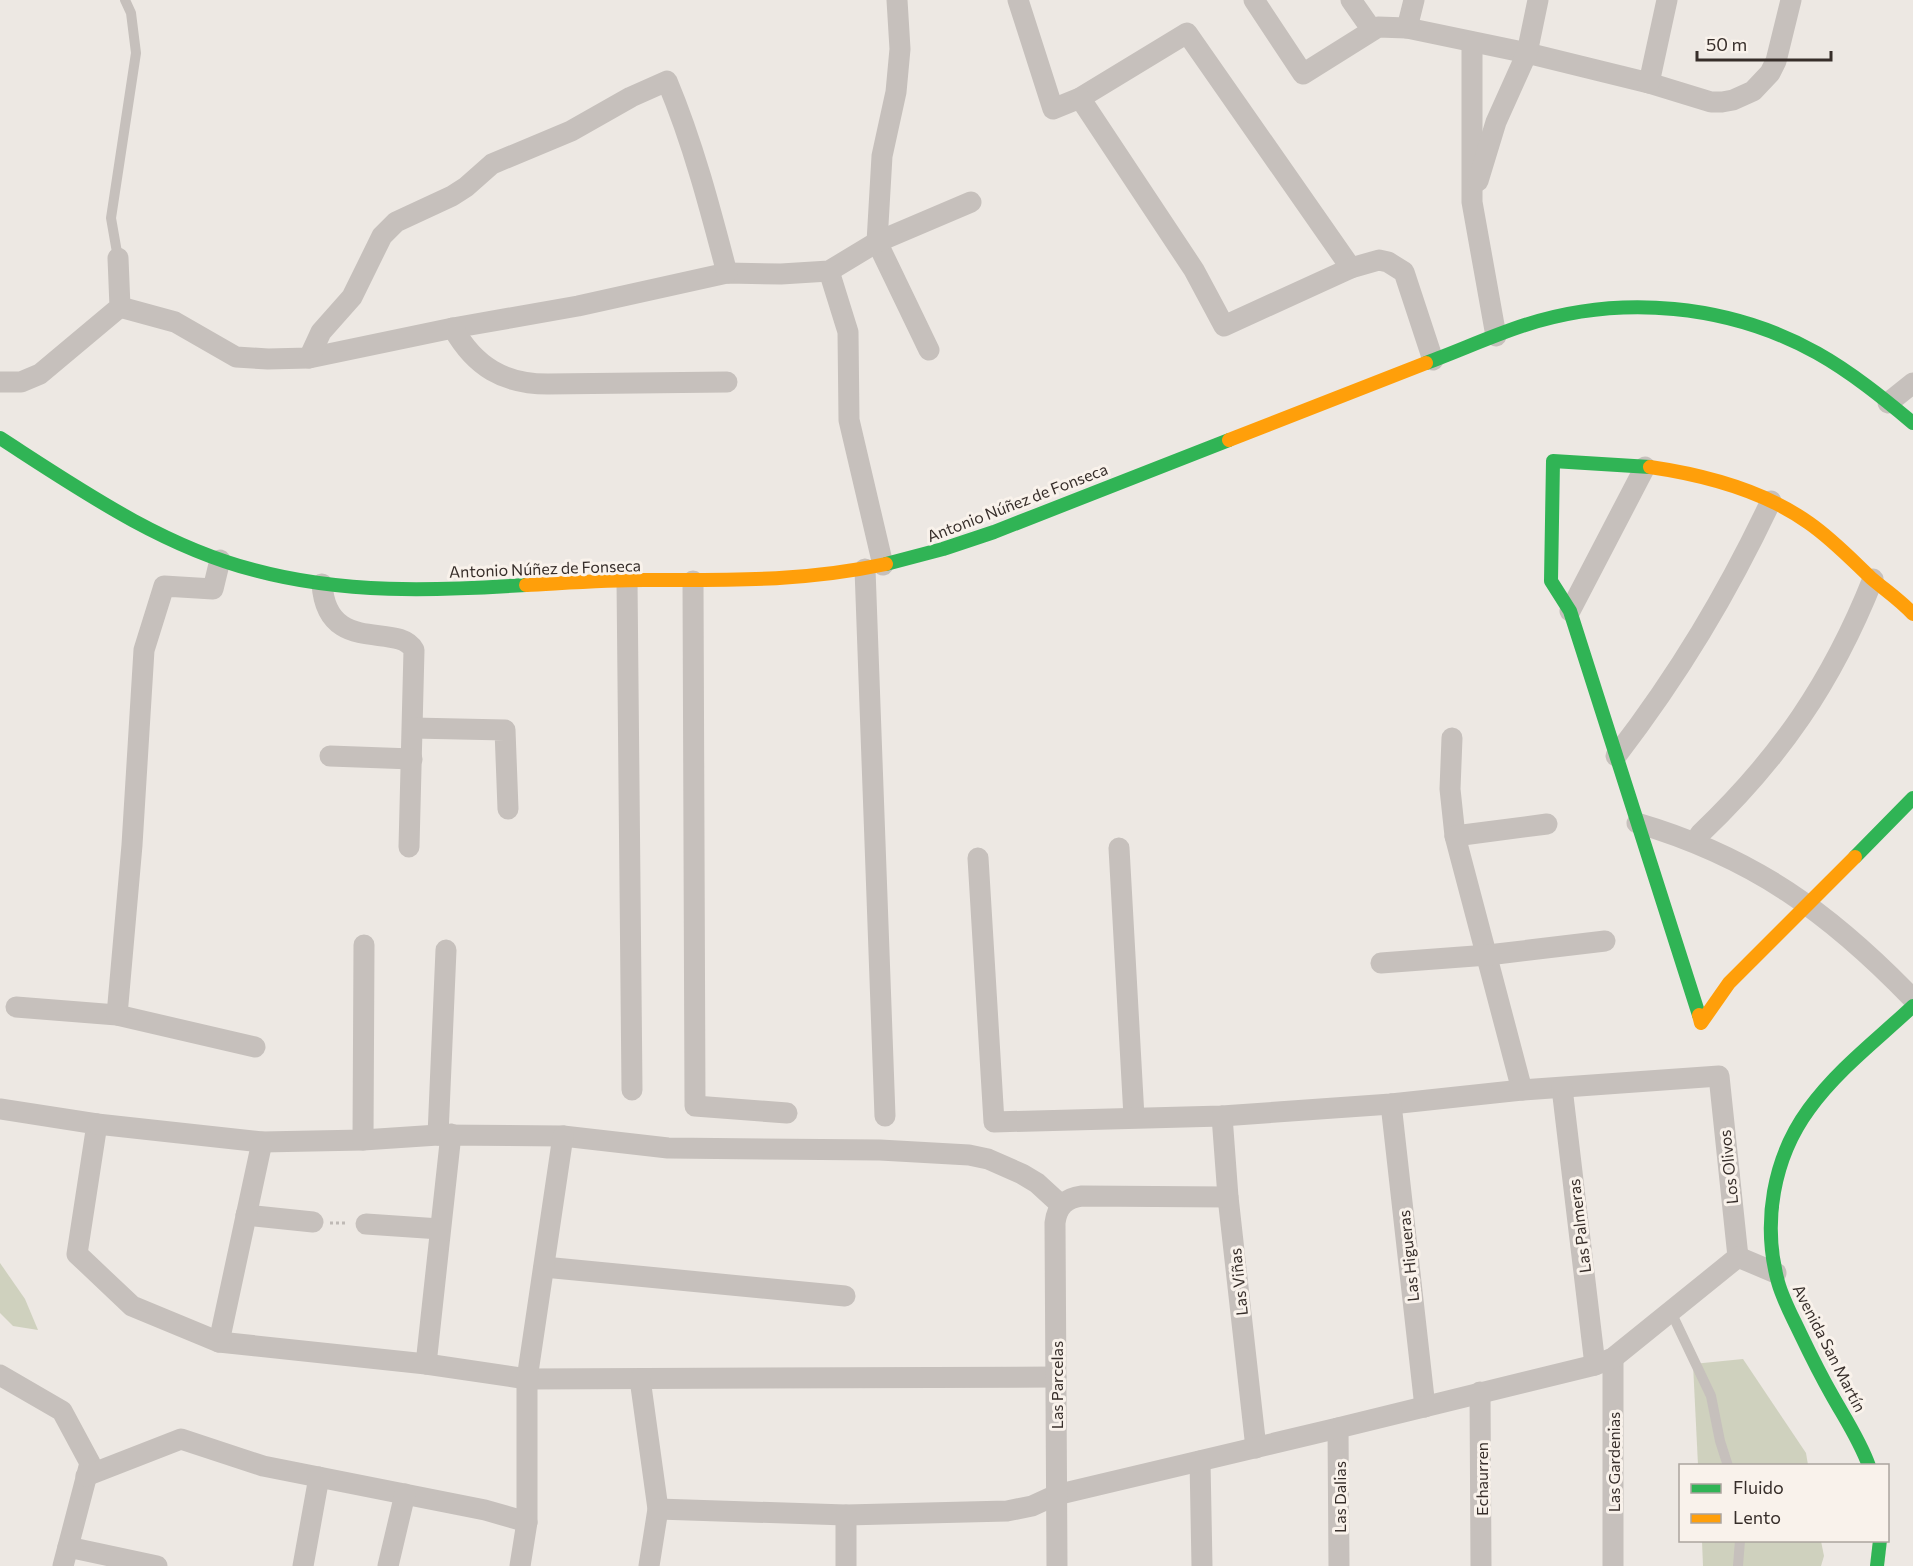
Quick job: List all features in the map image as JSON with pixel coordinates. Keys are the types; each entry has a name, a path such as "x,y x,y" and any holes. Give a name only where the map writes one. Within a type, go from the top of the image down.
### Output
{"main road":[{"name":"Antonio Núñez de Fonseca","path":"0,438 125,517 220,560 288,579 322,585 405,590 627,580 788,579 874,567 952,547 994,532 1034,514 1496,336 1554,316 1614,307 1644,306 1705,312 1753,325 1791,339 1841,368 1913,423"},
{"path":"1913,614 1830,538 1771,501 1717,480 1689,474 1645,467 1553,461 1551,581 1570,611 1701,1023 1729,983 1913,798"},
{"name":"Avenida San Martín","path":"1868,1464 1861,1444 1833,1397 1787,1306 1772,1252 1771,1209 1780,1166 1792,1136 1809,1109 1823,1092 1913,1006"},
{"path":"1877,1566 1880,1542"}],"street":[{"path":"897,0 900,49 896,92 882,156 877,242 929,350"},
{"path":"1018,0 1053,109 1080,98 1187,33 1351,268"},
{"path":"1254,0 1303,74 1378,27 1407,28 1527,52 1649,83 1711,102 1733,100 1753,91 1766,78 1776,61 1791,0"},
{"path":"1351,0 1372,30"},
{"path":"1407,28 1414,0"},
{"path":"1472,202 1496,122 1527,52 1538,0"},
{"path":"1649,83 1667,0"},
{"path":"1472,42 1472,202 1496,336"},
{"path":"309,358 321,332 352,297 382,236 396,222 452,196 492,164 571,131 667,81 681,113 702,180 727,273"},
{"path":"1080,98 1194,270 1224,326 1351,268 1379,260 1388,262 1404,272 1433,360"},
{"path":"120,306 174,322 236,357 268,360 309,358 453,328 578,306 727,273 781,274 829,271 877,242 971,202"},
{"path":"118,258 120,306"},
{"path":"829,271 848,332 849,420 874,567 885,1116"},
{"path":"0,382 21,382 40,374 120,306"},
{"path":"453,328 461,342 483,364 507,378 520,382 548,384 727,382"},
{"path":"1888,403 1913,383"},
{"path":"1570,611 1645,467"},
{"path":"1616,756 1697,641 1729,586 1771,501"},
{"path":"117,1015 132,845 144,650 164,586 213,589 220,560"},
{"path":"1700,834 1756,778 1803,716 1842,650 1873,579"},
{"path":"627,580 632,1090"},
{"path":"693,581 695,1106 787,1113"},
{"path":"322,585 326,605 338,622 358,633 400,639 412,646 415,655 409,847"},
{"path":"413,728 505,730 507,809"},
{"path":"1452,738 1450,789 1455,836 1522,1090"},
{"path":"330,756 412,759"},
{"path":"1637,823 1717,851 1765,876 1807,905 1860,947 1913,999"},
{"path":"1455,836 1547,824"},
{"path":"1119,848 1134,1117"},
{"path":"978,858 994,1122 1222,1116 1391,1104 1562,1088"},
{"path":"1381,963 1488,955 1605,941"},
{"path":"363,1140 364,945"},
{"path":"426,1364 440,1229 445,1135 446,950"},
{"path":"16,1007 117,1015 255,1047"},
{"name":"Los Olivos","path":"1562,1088 1719,1076 1738,1257"},
{"name":"Las Palmeras","path":"1562,1088 1604,1362"},
{"name":"Las Higueras","path":"1391,1104 1425,1407"},
{"path":"0,1109 97,1124 262,1142 363,1140 445,1135 563,1136 668,1148 880,1150 969,1155 1005,1165 1022,1174 1061,1205 1067,1200 1082,1196 1228,1197"},
{"name":"Las Viñas","path":"1222,1116 1228,1197 1256,1448"},
{"path":"97,1124 77,1254 132,1306 219,1342 426,1364 527,1379 1056,1377"},
{"path":"520,1566 527,1522 527,1379 563,1136"},
{"path":"219,1342 262,1142"},
{"name":"Las Parcelas","path":"1057,1566 1055,1223 1061,1205"},
{"path":"246,1215 313,1222"},
{"path":"366,1224 440,1229"},
{"path":"658,1509 846,1515 1007,1511 1032,1506 1056,1496 1604,1362 1671,1312 1738,1257 1776,1273"},
{"path":"543,1267 845,1296"},
{"name":"Las Gardenias","path":"1604,1362 1614,1566"},
{"path":"0,1375 62,1411 90,1463 65,1557 157,1566"},
{"path":"640,1379 658,1509 649,1566"},
{"name":"Echaurren","path":"1480,1392 1481,1566"},
{"name":"Las Dalias","path":"1338,1428 1339,1566"},
{"path":"86,1476 181,1439 263,1466 485,1510 527,1522"},
{"path":"1200,1461 1202,1566"},
{"path":"303,1566 319,1477"},
{"path":"388,1566 405,1494"},
{"path":"846,1515 846,1566"}],"lane":[{"path":"118,258 111,218 136,53 131,13 125,0"},
{"path":"1671,1312 1712,1396 1720,1441 1727,1464"},
{"path":"1738,1566 1740,1542"}],"path":[{"path":"313,1222 366,1224"}],"green space":[{"path":"0,1263 25,1299 38,1330 13,1326 0,1313"},
{"path":"1743,1359 1806,1453 1808,1464 1698,1464 1693,1364"},
{"path":"1702,1542 1821,1542 1824,1556 1821,1566 1703,1566"}],"traffic: fast":[{"path":"1426,363 1512,329 1562,315 1599,309 1636,307 1674,309 1711,314 1783,336 1842,368 1913,423"},
{"path":"0,438 91,496 154,531 220,560 254,570 321,583 389,589 457,589 526,585"},
{"path":"886,564 943,549 994,532 1229,440"},
{"path":"1650,467 1553,461 1551,581 1570,611 1699,1015"},
{"path":"1855,857 1913,798"},
{"path":"1868,1464 1782,1295 1773,1260 1771,1214 1779,1170 1787,1148 1809,1109 1845,1068 1913,1006"},
{"path":"1877,1566 1880,1542"}],"traffic: slow":[{"path":"1229,440 1426,363"},
{"path":"1650,467 1692,474 1733,486 1791,511 1826,536 1913,614"},
{"path":"526,585 615,580 765,579 825,574 886,564"},
{"path":"1699,1015 1701,1023 1729,983 1855,857"}]}
